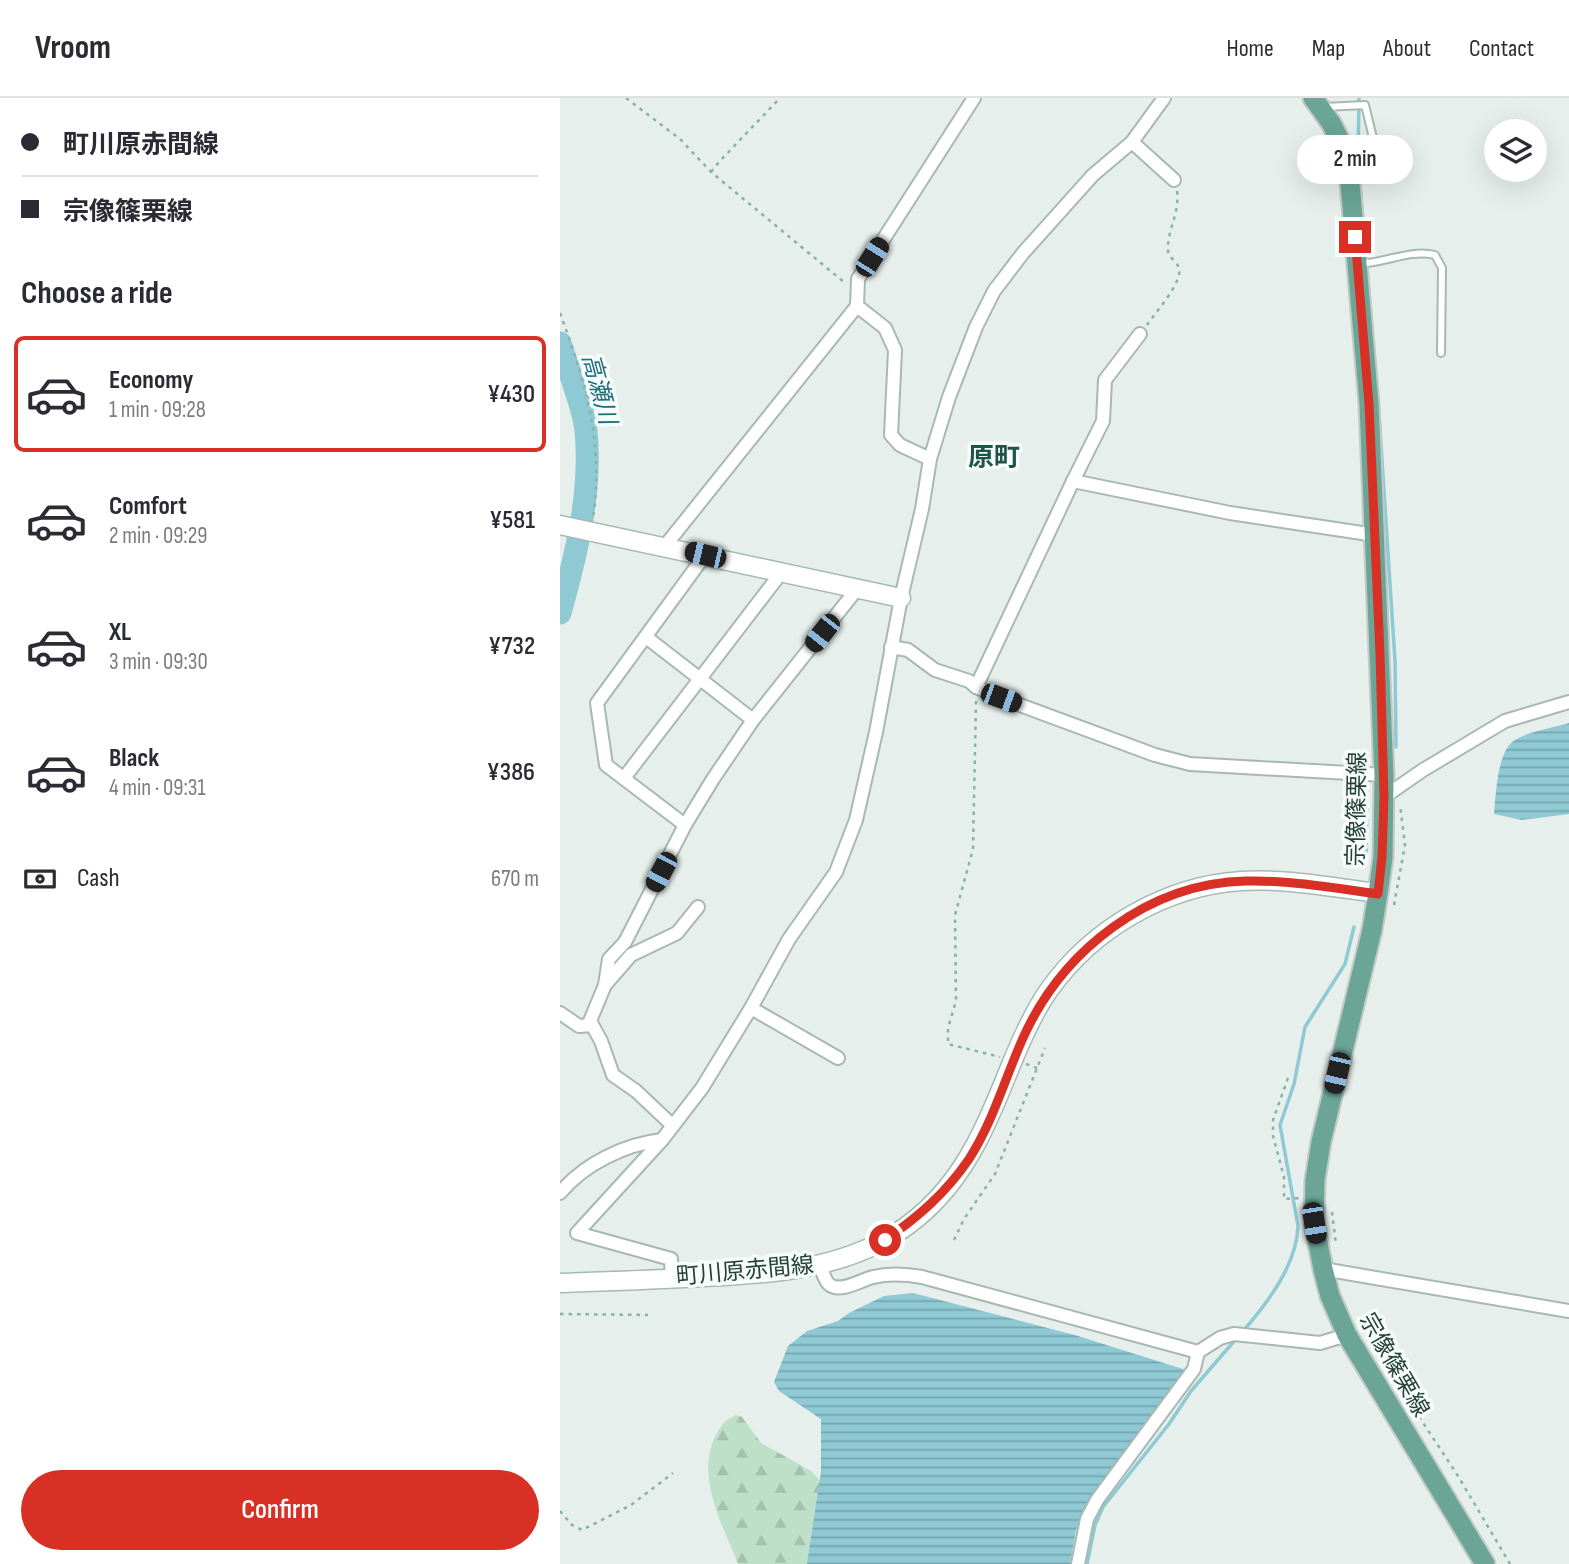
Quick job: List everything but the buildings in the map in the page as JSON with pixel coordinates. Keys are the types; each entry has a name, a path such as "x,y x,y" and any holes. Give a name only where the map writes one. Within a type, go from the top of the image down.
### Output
{"main road":[{"name":"宗像篠栗線","path":"1317,103 1342,145 1357,264 1369,404 1384,797 1378,894 1372,930 1321,1142 1315,1180 1314,1223 1330,1296 1347,1335 1485,1564"},
{"path":"560,525 901,598"},
{"name":"町川原赤間線","path":"560,1283 776,1272 820,1266 885,1240 933,1203 970,1158 993,1111 1013,1060 1049,989 1103,934 1126,917 1194,889 1245,881 1277,882 1378,894"}],"street":[{"path":"665,546 857,306 859,279 974,98"},
{"path":"672,1279 671,1259 577,1233 662,1140 702,1088 789,939 836,872 856,820 922,509 930,459 976,327 994,290 1023,253 1093,175 1132,142 1164,98"},
{"path":"1132,142 1174,180"},
{"path":"857,306 885,328 895,350 891,435 900,445 930,459"},
{"path":"976,687 1103,421 1105,380 1140,334"},
{"path":"1073,481 1230,513 1375,535"},
{"path":"685,825 607,765 597,703 705,555"},
{"path":"624,778 781,573"},
{"path":"672,1125 636,1091 613,1075 601,1041 590,1021 605,985 609,958 625,942 685,825 753,720 857,589"},
{"path":"646,637 753,720"},
{"path":"891,647 908,650 935,670 969,681 976,687 1155,755 1190,764 1384,775"},
{"path":"1384,797 1423,770 1505,721 1569,702"},
{"path":"605,985 631,956 677,933 698,907"},
{"path":"751,1008 838,1058"},
{"path":"560,1013 579,1026 592,1025"},
{"path":"560,1193 577,1175 596,1162 648,1141 662,1140"},
{"path":"820,1266 827,1283 832,1287 842,1287 871,1277 897,1273 922,1277 1198,1352"},
{"path":"1323,1269 1569,1311"},
{"path":"1077,1564 1087,1519 1097,1500 1194,1369 1198,1352 1228,1334 1320,1343 1347,1335"}],"lane":[{"path":"1317,103 1365,105 1374,142 1386,171"},
{"path":"1357,264 1378,263 1414,253 1435,255 1442,268 1441,352"}],"path":[{"path":"626,98 680,139 711,173 858,291"},
{"path":"711,173 780,98"},
{"path":"1140,334 1180,275 1179,265 1170,257 1168,251 1178,211 1174,180"},
{"path":"560,313 582,375 593,424 596,492 591,532"},
{"path":"976,687 973,849 955,915 956,1001 948,1028 948,1044 1013,1060"},
{"path":"954,1240 964,1219 995,1174 1045,1048"},
{"path":"1288,1078 1273,1120 1273,1136 1284,1177 1284,1199 1315,1198"},
{"path":"560,1314 648,1315"},
{"path":"1389,1371 1458,1476 1510,1564"},
{"path":"560,1511 572,1525 582,1530 631,1505 673,1474"}],"green space":[{"path":"736,1415 742,1417 761,1443 811,1471 826,1487 839,1564 738,1564 718,1516 709,1482 708,1465 717,1433 725,1422"}],"water":[{"path":"1569,723 1569,814 1522,820 1494,814 1498,774 1509,746 1527,734"},
{"path":"913,1293 1078,1336 1186,1370 1086,1509 1076,1530 1070,1564 807,1564 821,1472 821,1419 779,1391 774,1382 788,1346 807,1331 838,1321 884,1296"}],"waterway":[{"path":"1359,98 1358,161 1378,403"},
{"name":"高瀬川","path":"560,343 582,410 587,454 585,501 572,569 560,613"},
{"path":"1379,414 1395,661 1396,747"},
{"path":"1366,857 1367,804"},
{"path":"1244,1330 1280,1282 1293,1254 1298,1226 1280,1125 1294,1084 1305,1027 1345,964 1354,927"},
{"path":"1087,1564 1095,1525 1103,1507 1169,1424 1191,1391 1236,1339"}],"district":[{"name":"原町","path":"994,458"}],"route":[{"path":"885,1240 933,1203 970,1158 993,1111 1024,1034 1049,989 1087,947 1126,917 1194,889 1228,882 1277,882 1378,894 1384,797 1380,654 1369,404 1355,237"}]}
